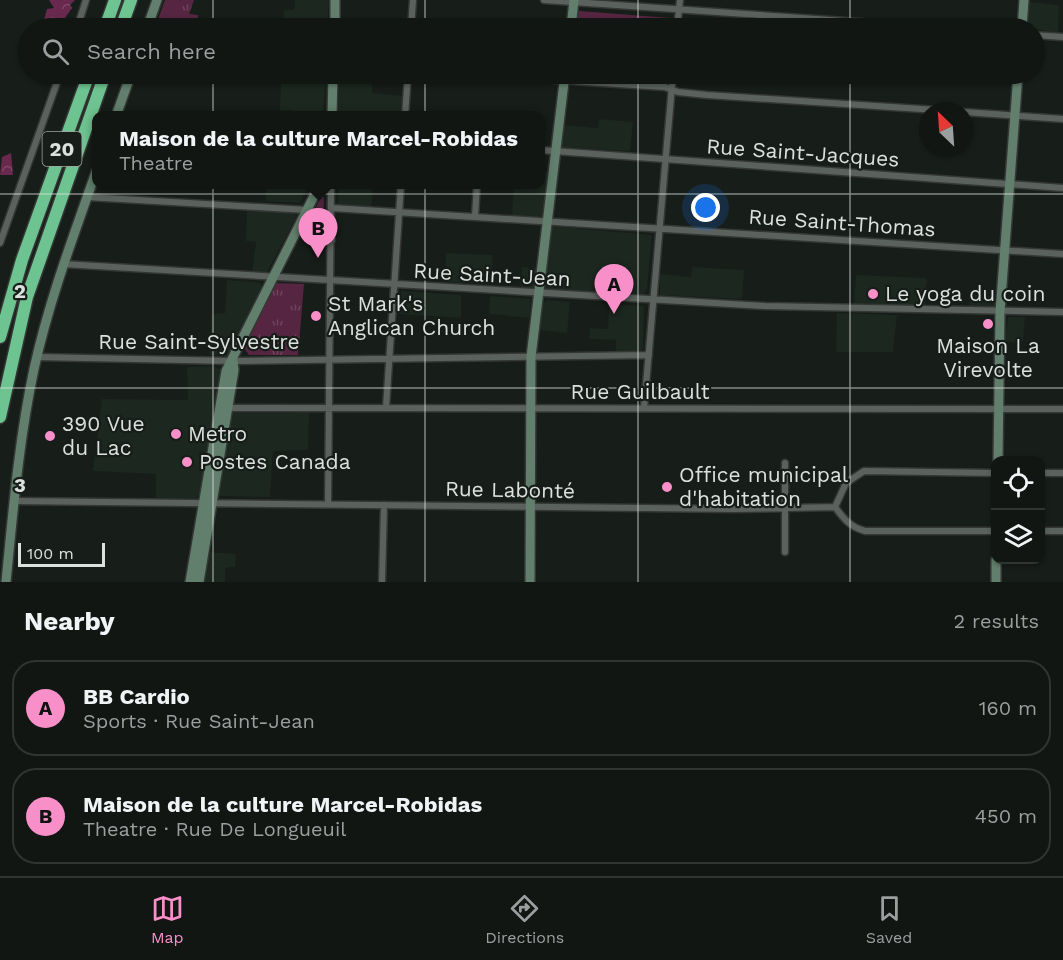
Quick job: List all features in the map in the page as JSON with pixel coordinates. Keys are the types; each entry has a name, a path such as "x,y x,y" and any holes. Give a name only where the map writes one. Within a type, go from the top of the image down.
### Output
{"highway":[{"path":"109,18 115,0"},
{"path":"125,18 131,0"},
{"name":"20","path":"0,337 22,260 85,84"},
{"name":"20","path":"92,111 102,84"},
{"name":"20","path":"0,417 27,297 92,111"}],"street":[{"path":"80,18 86,0"},
{"path":"151,18 157,0"},
{"path":"334,18 335,0"},
{"path":"412,18 413,0"},
{"path":"544,0 798,18"},
{"path":"678,18 680,0"},
{"path":"1023,18 1024,0"},
{"path":"572,18 574,1"},
{"path":"1045,36 1063,37"},
{"path":"0,243 56,84"},
{"path":"118,111 127,84"},
{"path":"332,111 333,84"},
{"path":"405,111 407,84"},
{"path":"530,582 531,357 564,84"},
{"path":"623,84 707,95 919,109"},
{"path":"644,408 672,84"},
{"path":"998,456 1000,312 1017,84"},
{"path":"973,113 1063,120"},
{"name":"Rue Saint-Jacques","path":"545,150 1063,188"},
{"path":"6,582 23,426 37,357 63,264 92,183"},
{"path":"190,582 207,503 226,371 318,189"},
{"path":"328,504 331,189"},
{"path":"386,408 401,189"},
{"path":"475,217 477,189"},
{"path":"87,197 307,210"},
{"name":"Rue Saint-Thomas","path":"332,208 1063,254"},
{"path":"297,230 332,240"},
{"name":"Rue Saint-Jean","path":"63,264 653,301 1063,312"},
{"name":"Rue Saint-Sylvestre","path":"37,357 233,360 649,356"},
{"name":"Rue Guilbault","path":"222,408 1063,409"},
{"path":"785,463 785,552"},
{"path":"991,473 864,471 846,483 835,507 845,521 865,531 991,531"},
{"path":"1045,473 1063,473"},
{"name":"Rue Labonté","path":"14,501 835,507"},
{"path":"199,582 207,503"},
{"path":"382,582 384,505"},
{"path":"1045,531 1063,531"},
{"path":"996,564 996,582"}],"shaded area":[{"path":"295,0 329,0 328,18 284,18 284,10 294,10"},
{"path":"1029,2 1059,5 1058,33 1045,31 1045,18 1028,18"},
{"path":"281,84 325,84 323,111 280,110"},
{"path":"340,84 372,84 372,93 403,96 402,111 338,111"},
{"path":"599,119 633,122 630,151 561,147 564,125 598,128"},
{"path":"545,172 548,172 542,217 512,215 514,189 545,189"},
{"path":"266,189 307,189 300,203 266,201"},
{"path":"339,189 373,189 371,208 338,206"},
{"path":"247,211 294,213 297,216 266,274 252,273 256,242 246,241"},
{"path":"550,226 652,235 647,290 643,294 547,289 544,285"},
{"path":"446,253 493,255 491,284 445,282"},
{"path":"522,267 536,268 534,288 520,287"},
{"path":"692,267 744,270 742,299 660,295 660,274 691,277"},
{"path":"856,275 927,278 925,306 854,304"},
{"path":"227,280 261,283 262,287 231,356 209,355 212,314 225,313"},
{"path":"401,291 461,295 461,318 398,314"},
{"path":"970,295 997,296 997,307 969,306"},
{"path":"490,296 531,299 529,318 489,314"},
{"path":"547,300 570,302 567,333 539,330 542,305"},
{"path":"609,304 644,306 643,349 640,352 616,353 616,340 589,339 590,328 608,329"},
{"path":"837,313 897,315 893,352 836,352"},
{"path":"1008,317 1025,317 1023,342 1005,342"},
{"path":"215,366 222,371 199,495 196,498 156,498 156,474 93,471 102,399 188,400 187,367"},
{"path":"234,413 309,413 308,450 273,451 270,497 220,496 218,493 230,416"},
{"path":"208,552 236,554 235,567 225,568 225,582 203,582"}],"green space":[{"path":"49,0 75,0 70,5 72,8 65,18 45,18 47,9 54,8"},
{"path":"165,0 194,0 189,14 198,15 198,18 159,18"},
{"path":"579,11 670,18 578,18"},
{"path":"11,153 13,175 0,175 2,157"},
{"path":"324,194 323,228 308,224"},
{"path":"275,283 304,284 298,355 249,355 244,348"}],"place":[{"name":"Maison de la culture Marcel-Robidas","path":"318,258"},
{"name":"Le yoga du coin","path":"873,294"},
{"name":"BB Cardio","path":"614,314"},
{"name":"St Mark's Anglican Church","path":"316,316"},
{"name":"Maison La Virevolte","path":"988,324"},
{"name":"Metro","path":"176,434"},
{"name":"390 Vue du Lac","path":"50,436"},
{"name":"Postes Canada","path":"187,462"},
{"name":"Office municipal d'habitation","path":"667,487"}]}
